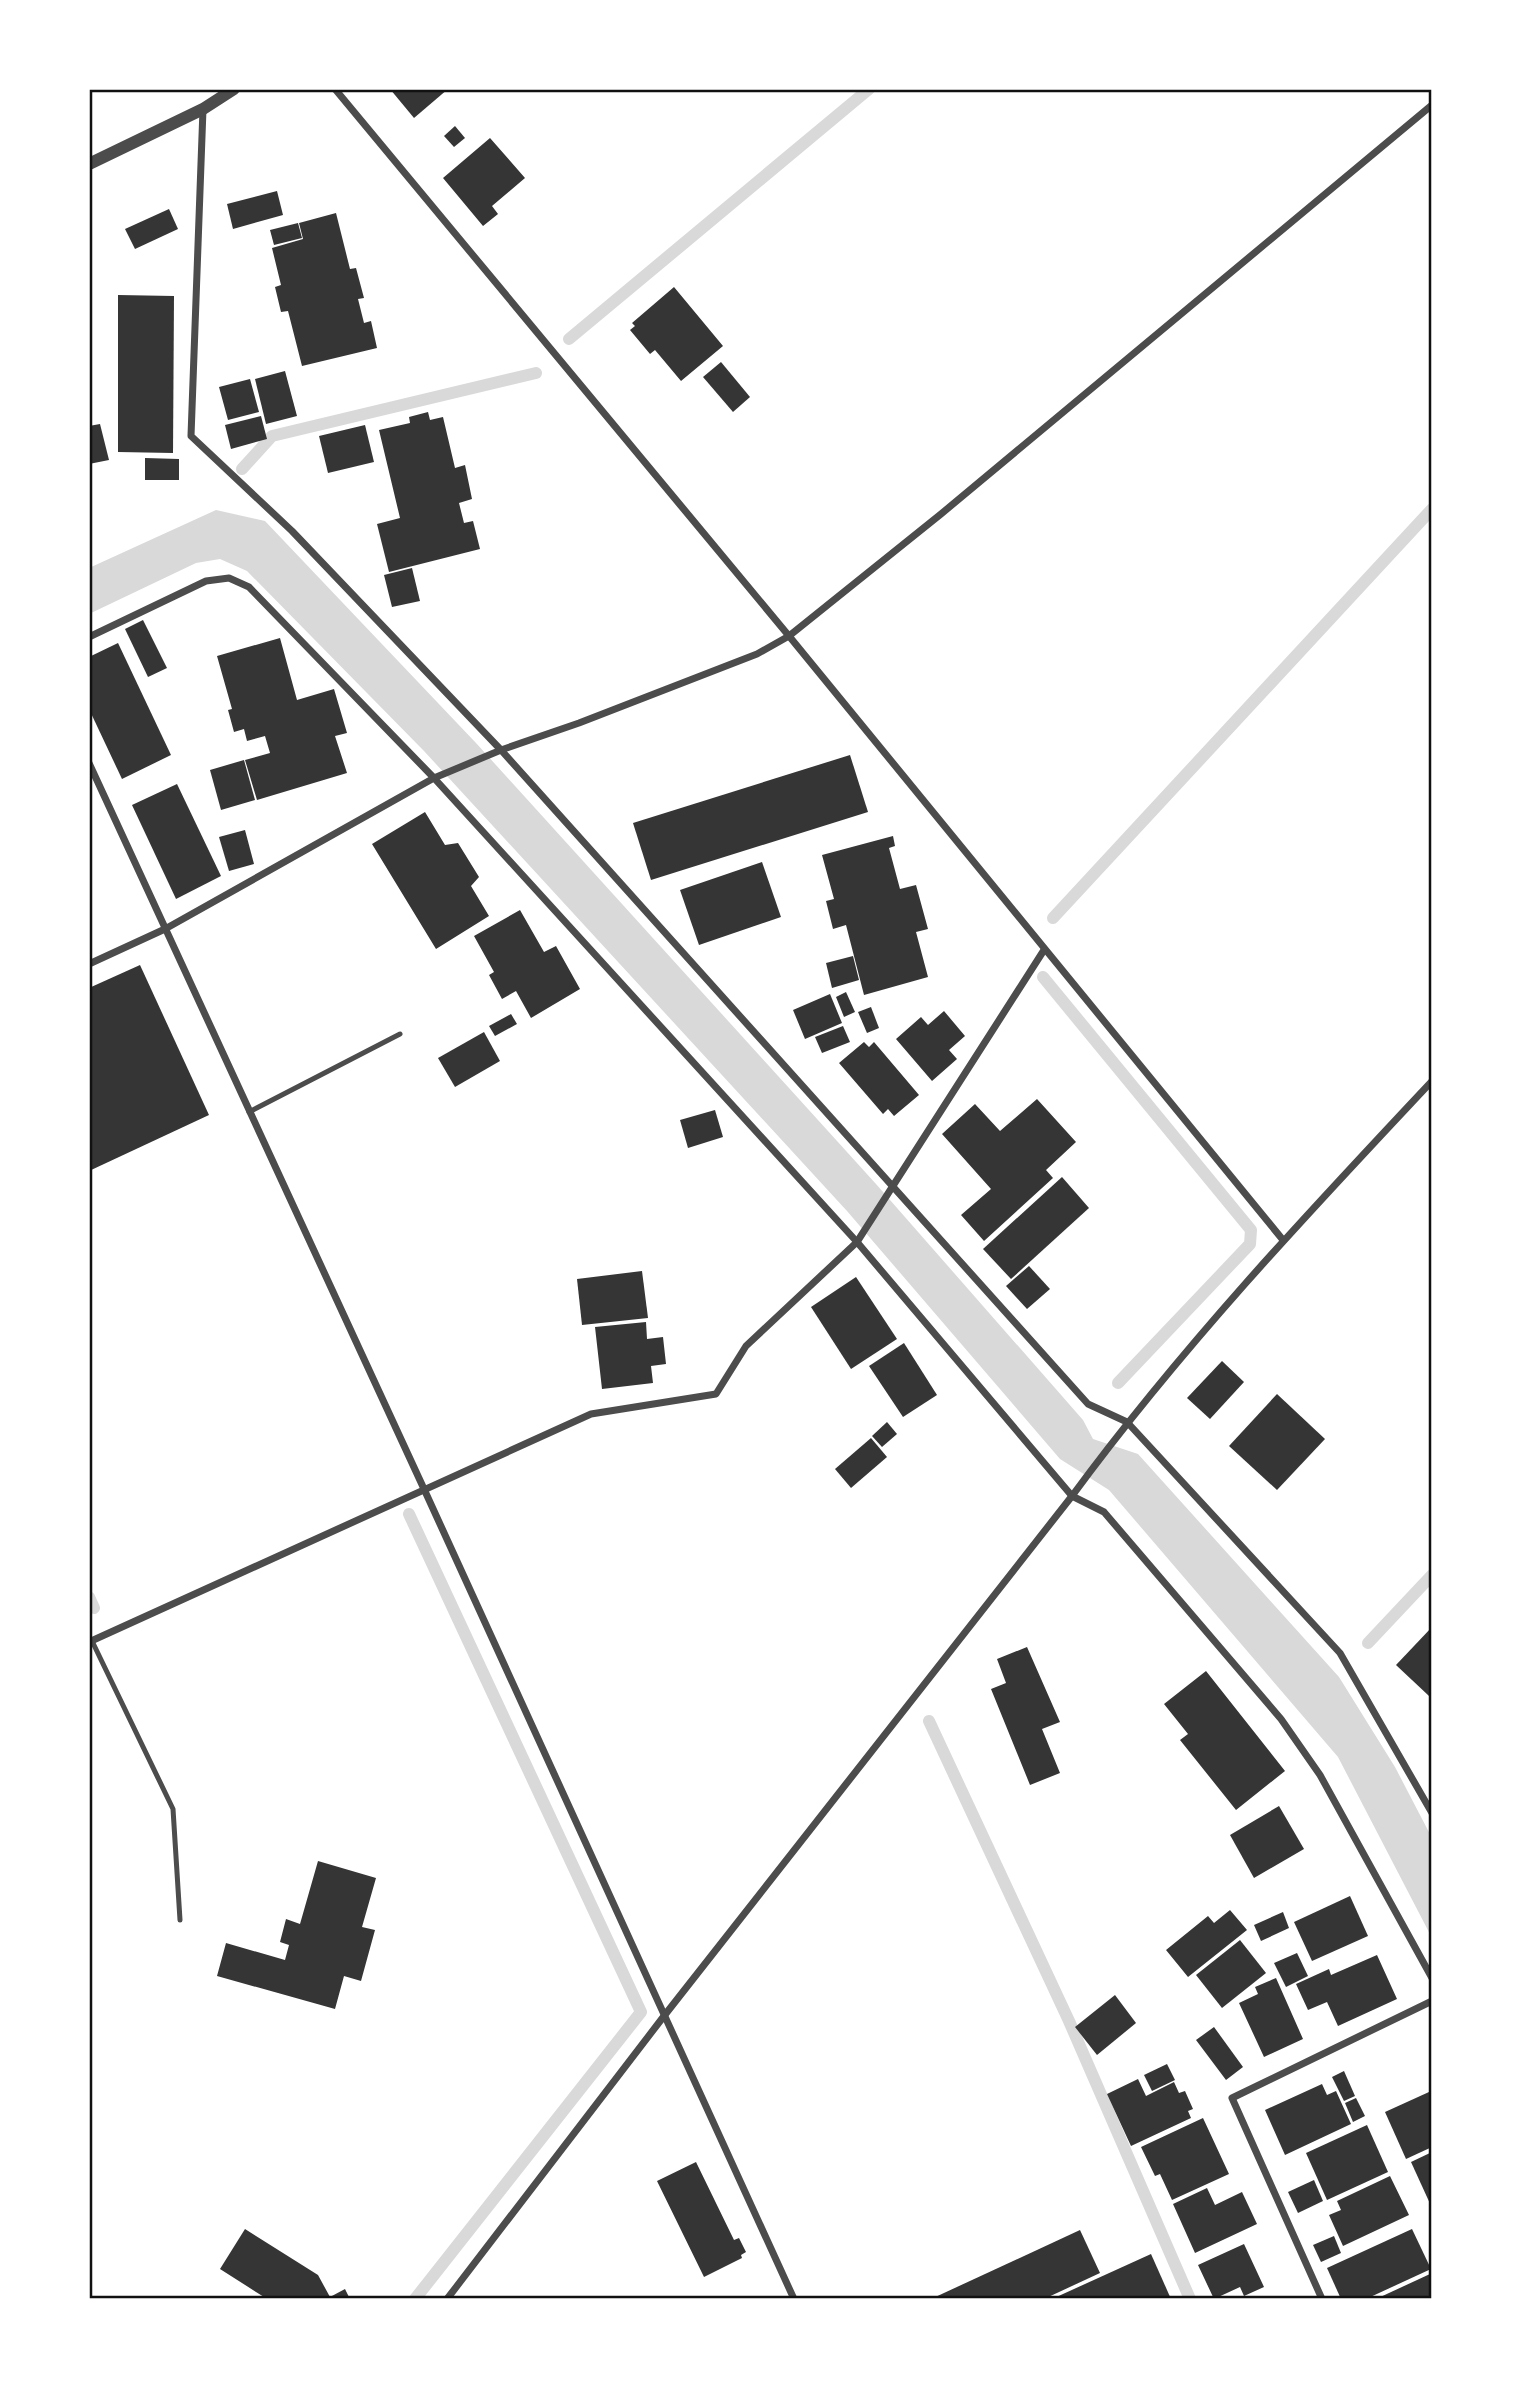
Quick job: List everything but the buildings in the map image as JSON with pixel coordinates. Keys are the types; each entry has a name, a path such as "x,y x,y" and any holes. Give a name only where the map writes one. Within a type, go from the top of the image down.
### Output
{"street":[{"path":"89,164 203,109 234,89"},
{"path":"335,89 789,636 1283,1240"},
{"path":"89,964 165,929 437,777 501,750 579,723 757,654 789,636 952,505 1432,105"},
{"path":"203,109 191,436 292,531 501,750 890,1188 1088,1404 1127,1422 1340,1653 1432,1813"},
{"path":"89,637 206,581 229,578 249,587 437,777 859,1239 1072,1496 1104,1512 1280,1719 1320,1775 1432,1978"},
{"path":"89,762 794,2299"},
{"path":"91,1642 591,1414 716,1394 746,1346 859,1239 1044,950"},
{"path":"447,2299 1072,1496 1116,1435 1283,1240 1432,1081"},
{"path":"1322,2299 1232,2098 1432,2001"}],"lane":[{"path":"249,1112 400,1034"},
{"path":"91,1642 173,1810 180,1920"}],"shaded area":[{"path":"216,510 265,521 476,743 876,1184 1083,1420 1093,1439 1138,1454 1339,1677 1395,1767 1432,1838 1432,1938 1338,1757 1109,1490 1060,1459 847,1211 424,751 247,571 220,559 196,563 89,614 89,568"}],"waterway":[{"path":"569,339 869,89"},
{"path":"242,469 272,436 536,373"},
{"path":"1053,918 1432,509"},
{"path":"1043,977 1251,1230 1250,1244 1118,1383"},
{"path":"409,1514 641,2012 415,2299"},
{"path":"1368,1643 1432,1575"},
{"path":"89,1597 94,1608"},
{"path":"929,1721 1069,2021 1190,2299"}]}
